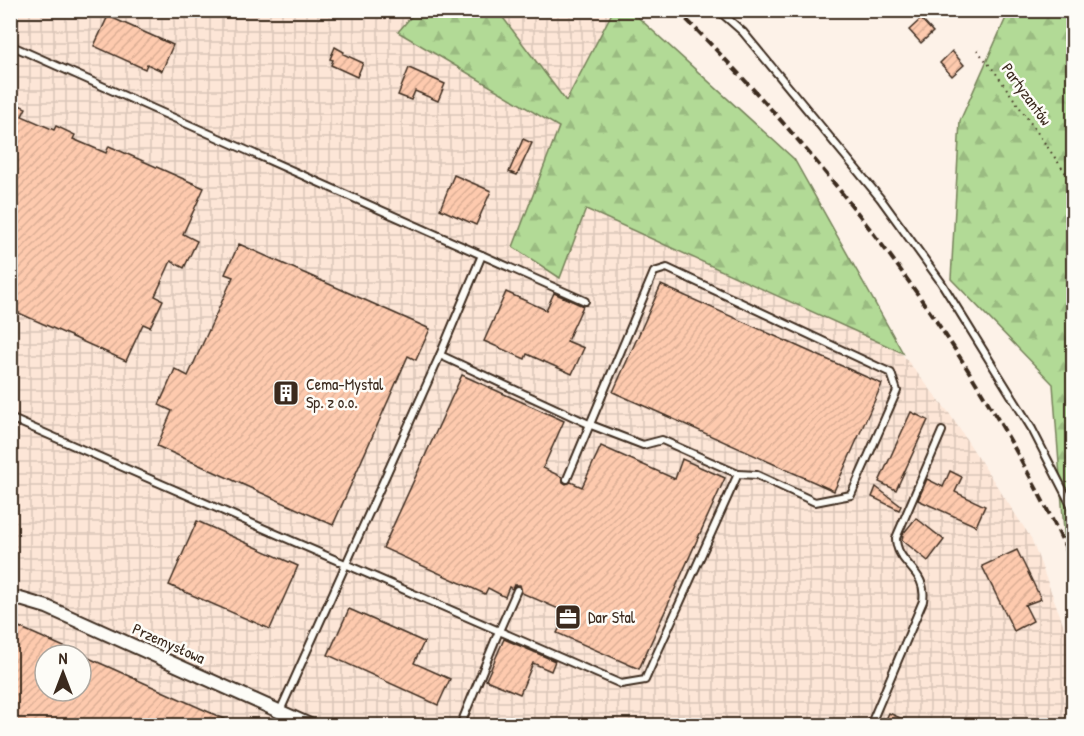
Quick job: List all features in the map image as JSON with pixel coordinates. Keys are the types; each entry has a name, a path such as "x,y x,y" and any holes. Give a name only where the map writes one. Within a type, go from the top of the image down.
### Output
{"street":[{"name":"Przemysłowa","path":"10,596 27,599 47,607 312,726"}],"lane":[{"path":"718,10 743,32 880,198 941,282 1032,429 1074,511"},
{"path":"10,45 585,301"},
{"path":"280,711 440,355 482,255"},
{"path":"440,355 591,425 643,444 662,440 738,474 757,475 815,502 851,495 897,391 891,373 667,268 654,272 591,425 567,478"},
{"path":"10,418 621,684 645,680 738,474"},
{"path":"870,726 923,601 925,592 922,580 899,553 896,538 942,431"},
{"path":"460,726 518,590"}],"path":[{"name":"Partyzantów","path":"977,50 1074,185"}],"shaded area":[{"path":"10,11 629,11 949,413 1031,538 1073,650 1073,725 11,725"}],"green space":[{"path":"416,11 498,11 566,101 613,11 631,11 794,159 903,353 586,209 560,278 513,247 559,127 398,32"},
{"path":"1009,11 1073,11 1073,650 1053,384 951,279 960,121"}],"building":[{"path":"108,16 173,45 162,71 147,64 145,69 94,46"},
{"path":"921,19 933,32 921,43 909,30"},
{"path":"335,47 344,52 343,54 363,63 357,77 331,65 333,60 330,59"},
{"path":"952,51 964,65 952,76 940,63"},
{"path":"409,68 445,84 438,101 415,91 411,100 398,95"},
{"path":"10,101 26,108 22,116 54,130 56,126 75,135 73,139 106,153 109,146 204,188 183,234 197,241 184,268 171,261 155,296 163,300 150,327 143,324 126,361 10,309"},
{"path":"523,139 532,143 517,175 509,172"},
{"path":"454,175 491,191 476,225 440,209"},
{"name":"Cema-Mystal Sp. z o.o.","path":"239,244 430,329 416,360 408,356 333,525 157,446 172,411 159,405 175,369 188,376 233,277 225,274"},
{"path":"661,285 882,384 834,491 613,392"},
{"path":"506,292 546,310 554,293 583,306 567,341 584,348 572,374 527,354 525,359 484,341"},
{"path":"462,375 564,421 543,468 562,477 566,484 571,482 582,487 601,446 675,479 682,459 725,478 639,669 557,633 568,613 522,593 520,585 514,585 512,589 509,587 505,597 488,588 485,594 383,548"},
{"path":"911,412 928,420 896,490 879,482"},
{"path":"950,471 962,477 955,492 985,506 976,526 918,500 927,479 943,487"},
{"path":"876,487 901,506 899,510 872,497"},
{"path":"916,518 944,540 928,561 902,540 903,534"},
{"path":"197,521 298,566 270,629 169,585"},
{"path":"1017,550 1041,599 1025,605 1033,621 1014,631 982,566"},
{"path":"349,609 424,642 414,663 450,679 438,705 328,655"},
{"path":"10,623 55,643 33,643 33,703 93,703 93,660 240,726 10,726"},
{"path":"504,639 555,661 551,671 533,663 520,694 486,680"},
{"path":"889,713 918,726 883,726"}],"railway":[{"path":"677,10 794,136 901,270 994,413 1036,488 1074,565"}],"place":[{"name":"Cema-Mystal Sp. z o.o.","path":"286,393"},
{"name":"Dar Stal","path":"568,617"}]}
